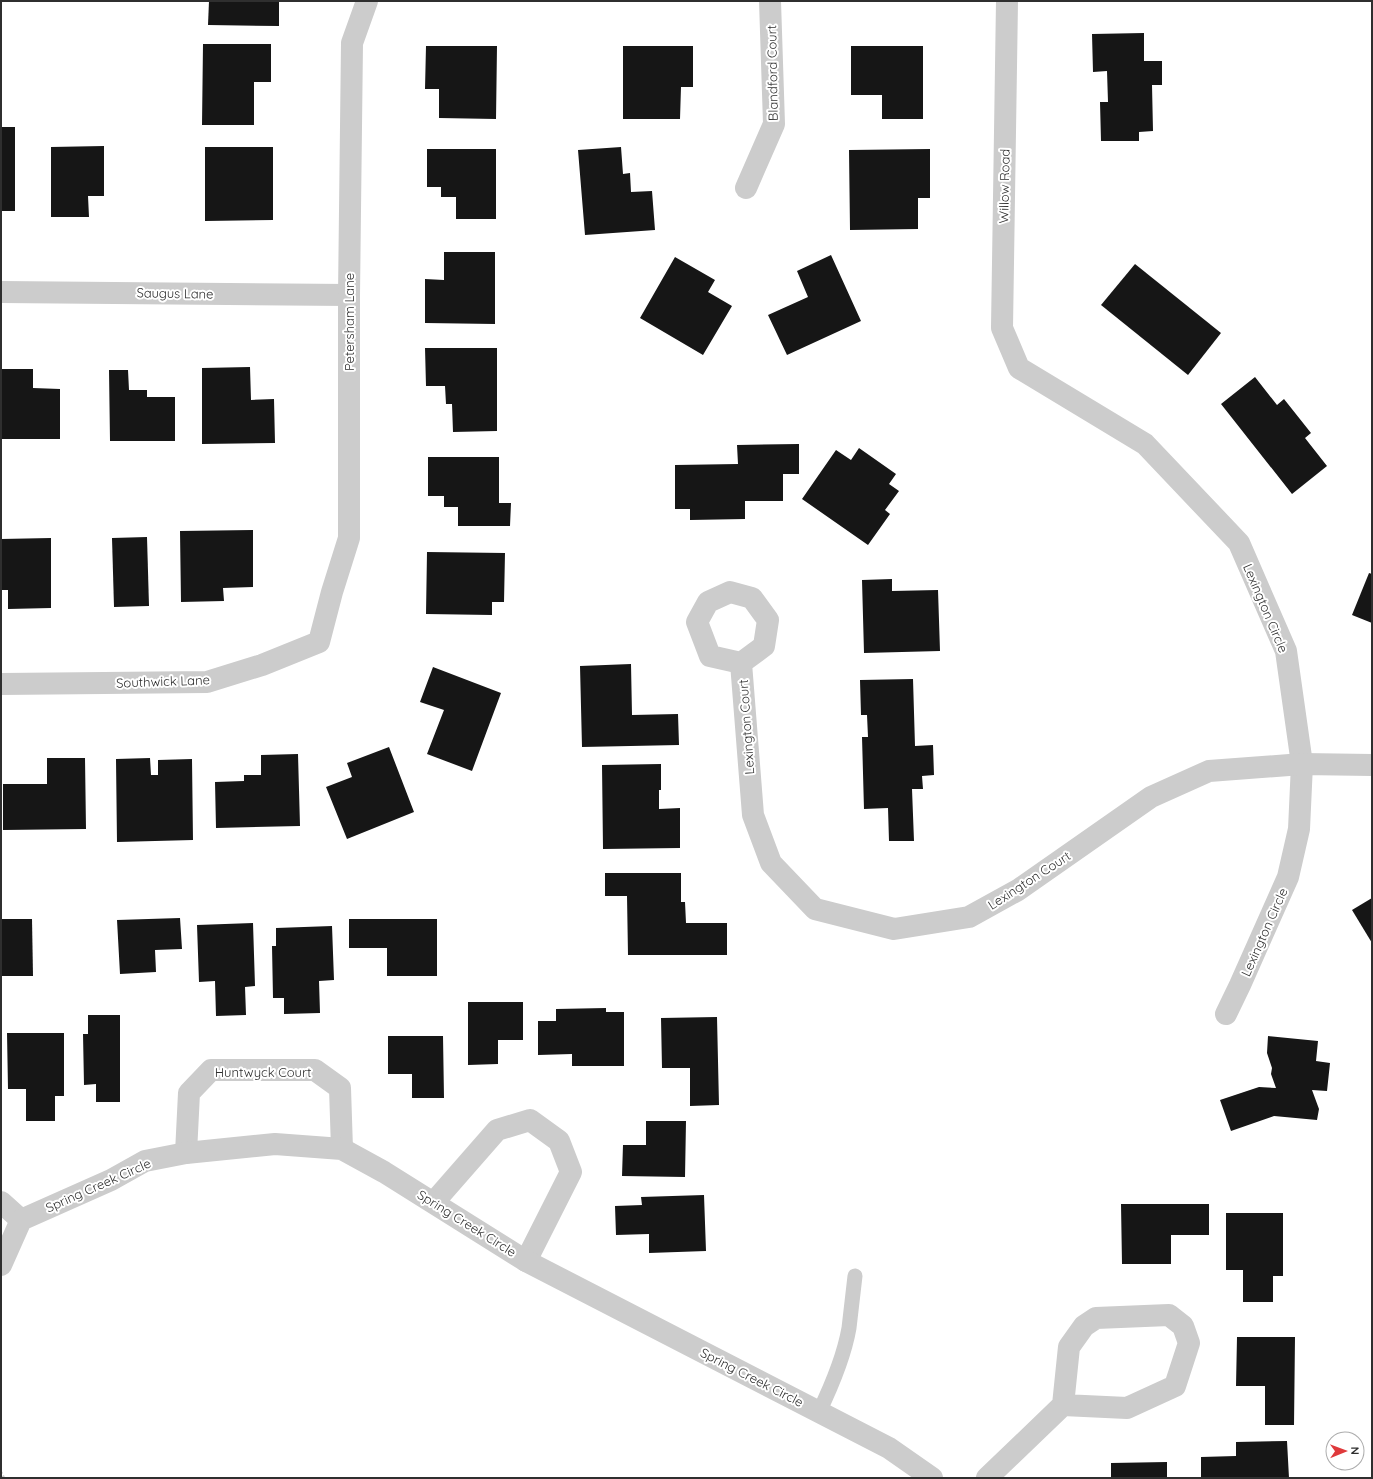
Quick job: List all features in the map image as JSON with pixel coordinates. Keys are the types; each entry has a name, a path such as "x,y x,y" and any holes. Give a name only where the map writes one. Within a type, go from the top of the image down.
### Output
{"street":[{"name":"Petersham Lane","path":"319,642 332,592 349,538 349,295 352,43 367,1"},
{"name":"Blandford Court","path":"746,188 774,124 770,1"},
{"name":"Willow Road","path":"1007,1 1002,328 1019,368"},
{"name":"Saugus Lane","path":"1,292 349,295"},
{"name":"Lexington Circle","path":"1019,368 1145,444 1239,543 1286,651 1302,764 1300,829 1288,877 1226,1014"},
{"name":"Southwick Lane","path":"1,684 207,682 262,665 319,642"},
{"name":"Lexington Court","path":"741,663 753,815 771,862 815,910 894,929 969,917 1018,890 1151,797 1209,771 1302,764 1372,765"},
{"name":"Huntwyck Court","path":"186,1153 189,1093 211,1070 315,1070 340,1088 342,1149"},
{"path":"434,1202 497,1130 530,1120 559,1141 571,1172 526,1261"},
{"name":"Spring Creek Circle","path":"21,1220 112,1180 145,1161 186,1153 275,1144 342,1149 434,1202 526,1261 889,1448 932,1478"},
{"path":"1,1202 21,1220 1,1265"},
{"path":"987,1478 1063,1405 1069,1347 1084,1326 1096,1318 1169,1315 1183,1326 1190,1343 1175,1386 1128,1408 1063,1405"}],"lane":[{"path":"819,1412 831,1387 842,1355 848,1329 855,1276"}],"path":[{"path":"1,1472 4,1478"}],"building":[{"path":"209,1 279,1 279,26 208,25"},
{"path":"1144,33 1144,61 1162,61 1162,85 1152,85 1153,131 1139,132 1139,141 1101,141 1100,102 1108,102 1107,71 1093,72 1092,34"},
{"path":"203,44 271,44 271,82 254,82 254,125 202,125"},
{"path":"426,46 497,46 496,119 439,118 439,89 425,89"},
{"path":"623,46 693,46 693,87 681,87 680,119 623,119"},
{"path":"851,46 923,46 923,119 882,119 882,95 851,95"},
{"path":"1,127 15,127 15,211 1,211"},
{"path":"104,146 104,196 88,196 89,217 51,217 51,147"},
{"path":"205,147 273,147 273,220 205,221"},
{"path":"621,147 623,174 630,173 631,192 652,191 655,230 585,235 578,150"},
{"path":"427,149 496,149 496,219 456,219 456,197 441,197 441,187 427,187"},
{"path":"930,149 930,198 918,198 918,229 850,230 849,150"},
{"path":"444,252 495,252 495,324 425,323 425,279 444,280"},
{"path":"831,255 861,321 787,355 768,315 808,297 797,271"},
{"path":"675,257 715,280 708,292 732,306 703,355 640,318"},
{"path":"1135,264 1221,333 1188,375 1101,305"},
{"path":"425,348 497,348 497,431 453,432 452,404 446,404 445,386 426,386"},
{"path":"250,367 251,400 274,399 275,443 202,444 202,368"},
{"path":"1,369 33,369 33,388 60,389 60,439 1,439"},
{"path":"109,370 128,370 129,390 147,390 147,397 175,397 175,441 110,441"},
{"path":"1255,377 1277,405 1284,399 1311,433 1305,438 1327,466 1292,494 1221,404"},
{"path":"799,444 799,474 783,474 783,501 745,501 745,519 690,520 690,509 675,509 675,465 738,464 737,445"},
{"path":"859,448 896,474 889,484 899,491 885,510 890,514 868,545 802,499 836,450 851,460"},
{"path":"428,457 499,457 499,503 511,503 510,526 458,526 458,507 444,507 444,496 428,496"},
{"path":"253,530 253,587 223,588 224,601 181,602 180,531"},
{"path":"147,537 149,606 114,607 112,538"},
{"path":"51,538 51,608 8,609 8,590 1,590 1,539"},
{"path":"427,552 505,553 504,602 492,602 492,615 426,614"},
{"path":"1369,573 1372,574 1372,623 1352,615"},
{"path":"892,579 892,591 938,590 940,651 864,653 862,580"},
{"path":"631,664 632,715 678,714 679,745 582,747 580,666"},
{"path":"433,667 501,693 472,771 427,754 444,710 420,702"},
{"path":"913,679 915,746 933,745 934,775 922,776 923,789 912,789 914,841 889,841 888,808 864,809 862,737 868,737 867,715 861,715 860,680"},
{"path":"389,747 414,812 347,839 326,787 352,777 347,763"},
{"path":"298,754 300,826 216,828 215,782 244,781 244,775 261,775 261,755"},
{"path":"47,758 85,758 86,829 3,830 3,784 47,784"},
{"path":"150,758 151,775 158,775 158,760 192,759 193,840 117,842 116,759"},
{"path":"661,764 659,809 680,808 680,848 603,849 602,765"},
{"path":"605,873 681,873 681,902 685,902 686,923 727,923 727,955 628,955 627,896 605,896"},
{"path":"1372,898 1372,943 1352,910"},
{"path":"180,918 182,949 155,950 156,972 120,974 117,920"},
{"path":"1,919 32,919 33,976 1,976"},
{"path":"349,919 437,919 437,976 387,976 387,948 349,948"},
{"path":"253,923 255,986 245,987 246,1015 216,1016 215,981 199,982 197,925"},
{"path":"332,926 334,980 319,981 320,1013 284,1014 284,998 273,998 272,946 276,946 276,928"},
{"path":"468,1002 523,1002 523,1040 498,1040 498,1064 468,1065"},
{"path":"606,1008 606,1012 624,1012 624,1066 572,1066 572,1054 538,1055 538,1021 556,1021 556,1009"},
{"path":"88,1015 120,1015 120,1102 96,1102 96,1084 84,1085 83,1034 88,1034"},
{"path":"717,1017 719,1105 690,1106 690,1068 662,1068 661,1018"},
{"path":"7,1033 64,1033 64,1096 55,1096 55,1121 26,1121 26,1089 8,1089"},
{"path":"388,1036 443,1036 444,1098 412,1098 412,1074 388,1074"},
{"path":"1268,1036 1318,1041 1316,1061 1330,1063 1327,1091 1312,1090 1319,1109 1317,1120 1274,1116 1231,1131 1220,1100 1259,1087 1276,1088 1271,1074 1272,1068 1267,1053"},
{"path":"646,1121 686,1121 685,1177 622,1176 623,1145 646,1145"},
{"path":"704,1195 706,1251 649,1253 649,1234 616,1235 615,1206 642,1205 641,1197"},
{"path":"1121,1204 1209,1204 1209,1235 1171,1235 1171,1264 1122,1264"},
{"path":"1226,1213 1283,1213 1283,1276 1273,1276 1273,1302 1243,1302 1243,1270 1226,1270"},
{"path":"1237,1337 1295,1337 1294,1425 1265,1425 1265,1386 1236,1386"},
{"path":"1287,1441 1289,1478 1201,1478 1201,1457 1236,1456 1236,1442"},
{"path":"1167,1462 1167,1478 1111,1478 1111,1463"}]}
